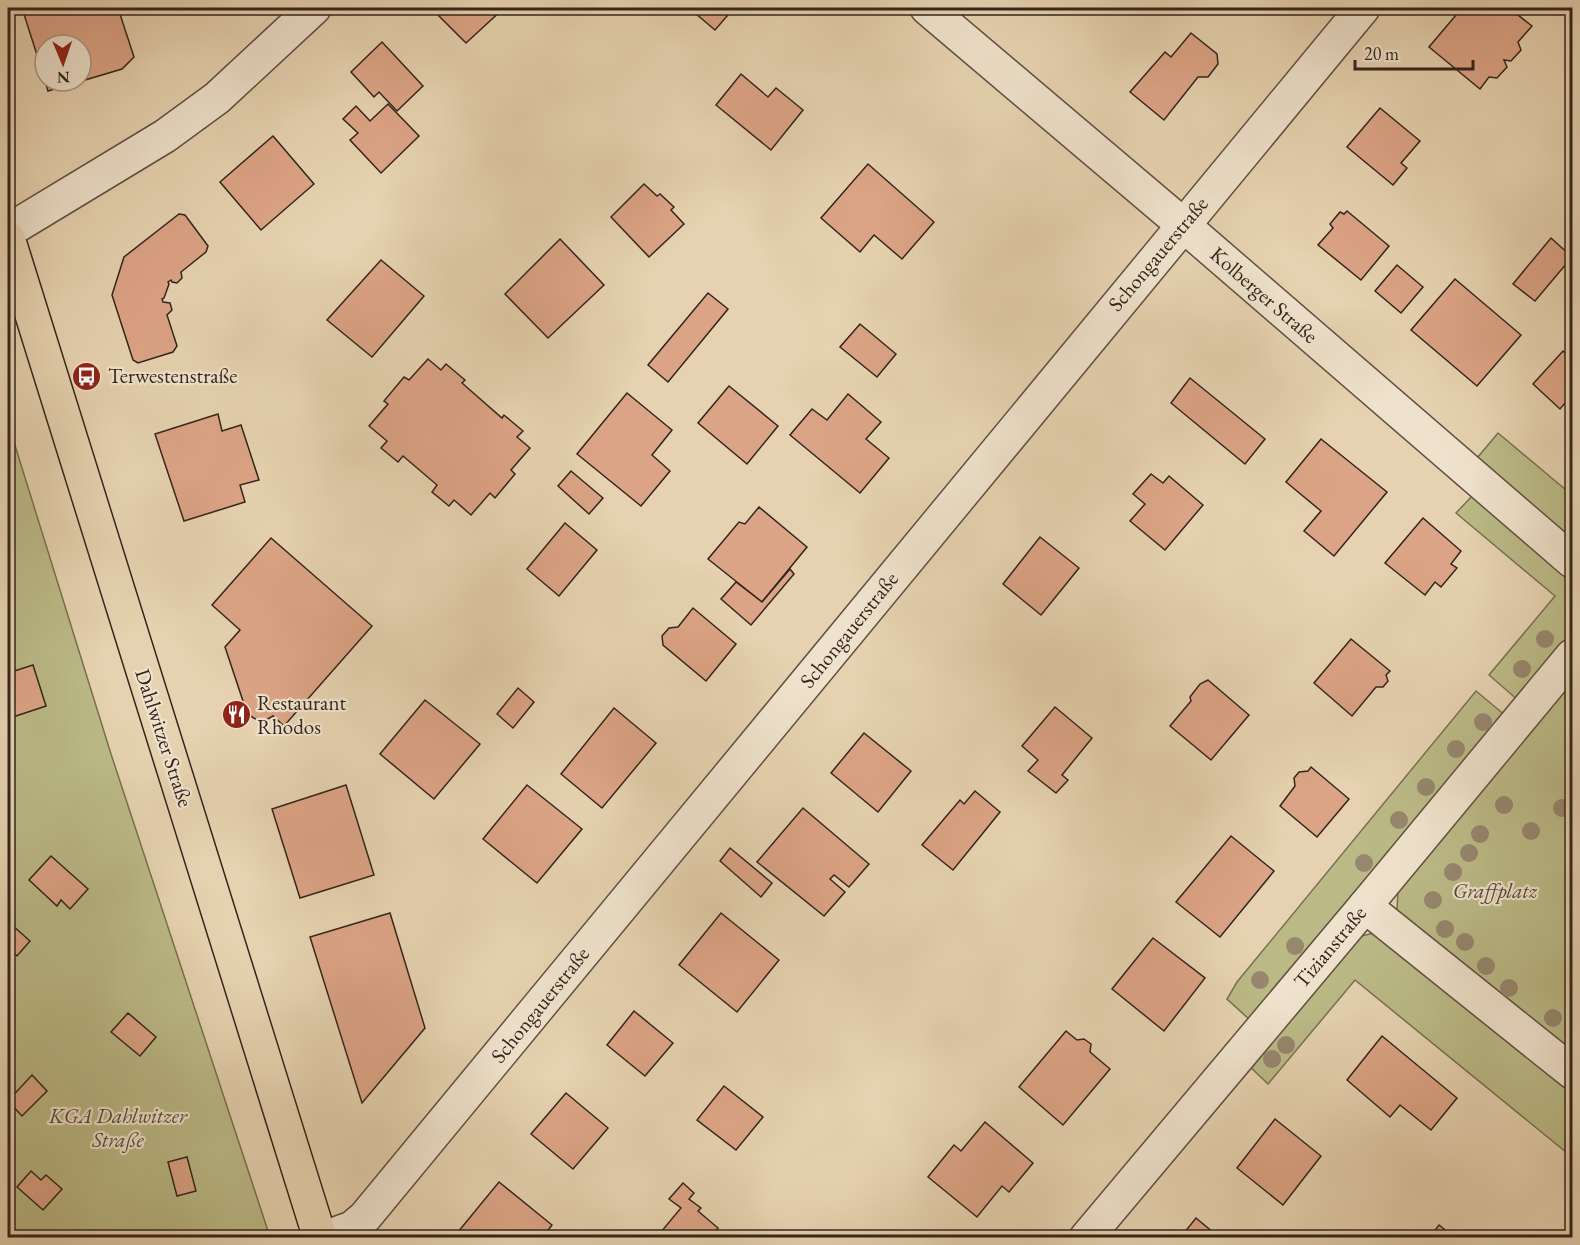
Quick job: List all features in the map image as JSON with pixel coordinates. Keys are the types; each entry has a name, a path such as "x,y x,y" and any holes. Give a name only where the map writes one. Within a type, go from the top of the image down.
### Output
{"main road":[{"name":"Dahlwitzer Straße","path":"8,238 322,1238"}],"street":[{"path":"8,231 165,136 217,99 314,8"},
{"name":"Kolberger Straße","path":"927,8 1182,224 1572,561"},
{"name":"Schongauerstraße","path":"322,1238 352,1228 365,1217 1182,224 1363,8"},
{"name":"Tizianstraße","path":"1086,1238 1572,656"},
{"path":"1365,906 1572,1072"}],"green space":[{"name":"KGA Dahlwitzer Straße","path":"8,423 111,754 270,1237 8,1237"},
{"path":"1498,433 1572,495 1572,549 1472,464"},
{"path":"1474,494 1572,576 1572,635 1519,701 1489,675 1555,596 1456,513"},
{"name":"Graffplatz","path":"1572,674 1572,1053 1397,911 1398,889"},
{"path":"1476,691 1506,716 1250,1020 1227,999 1237,982"},
{"path":"1378,932 1572,1088 1572,1157 1355,980 1268,1084 1245,1062 1353,938"}],"building":[{"path":"22,8 118,8 134,57 122,69 93,78 93,33 33,33 33,42"},
{"path":"431,8 504,8 466,43"},
{"path":"689,8 734,8 715,30"},
{"path":"1462,8 1509,8 1532,26 1518,42 1521,50 1511,61 1504,60 1507,67 1497,78 1489,77 1480,89 1429,47"},
{"path":"1191,33 1217,54 1218,64 1208,77 1198,77 1164,120 1130,92 1165,52 1171,57"},
{"path":"382,42 423,86 397,111 379,92 374,97 351,72"},
{"path":"741,74 768,97 776,88 803,110 771,150 716,105"},
{"path":"388,104 419,136 381,173 350,140 358,133 343,119 356,106 370,121"},
{"path":"1380,108 1420,141 1401,163 1407,168 1393,185 1347,147"},
{"path":"273,136 314,184 261,230 220,182"},
{"path":"868,164 934,222 902,259 874,235 860,252 821,218"},
{"path":"644,184 674,207 671,210 684,224 649,257 611,217"},
{"path":"1347,211 1389,246 1361,280 1318,245 1333,228 1330,224 1340,212 1344,214"},
{"path":"179,214 185,215 208,246 206,252 181,272 182,278 177,283 171,280 168,282 162,299 163,302 170,303 172,310 167,315 177,346 173,352 138,363 133,360 112,295 124,257"},
{"path":"1551,238 1572,257 1535,301 1513,284"},
{"path":"560,239 604,285 548,338 505,294"},
{"path":"381,260 424,296 372,357 327,320"},
{"path":"1397,265 1423,287 1401,313 1375,291"},
{"path":"1455,279 1521,335 1477,386 1411,330"},
{"path":"708,293 728,309 668,382 648,365"},
{"path":"860,324 896,354 877,377 840,347"},
{"path":"1563,351 1572,359 1572,395 1560,409 1533,384"},
{"path":"428,359 441,370 446,364 465,380 462,383 502,418 504,415 523,431 517,437 530,448 511,470 515,474 495,498 490,493 471,515 454,500 449,506 432,492 437,485 403,456 398,462 381,448 387,441 369,426 388,404 384,401 404,377 409,380"},
{"path":"1190,378 1265,439 1245,464 1171,403"},
{"path":"729,386 778,426 747,464 698,423"},
{"path":"627,393 672,430 652,455 670,471 641,506 577,454"},
{"path":"848,394 881,422 866,439 889,458 860,493 790,435 812,409 827,420"},
{"path":"218,414 222,431 241,425 259,480 240,485 245,502 184,521 155,434"},
{"path":"1321,439 1387,492 1334,556 1304,531 1321,511 1286,482"},
{"path":"571,471 603,498 589,514 558,486"},
{"path":"1151,474 1163,483 1169,476 1203,505 1165,550 1130,521 1145,504 1133,494"},
{"path":"759,507 807,547 762,602 708,559 739,522 745,524"},
{"path":"1423,518 1461,551 1451,564 1457,568 1441,587 1435,582 1425,595 1385,563"},
{"path":"565,523 597,550 559,596 527,569"},
{"path":"1040,537 1079,568 1041,615 1003,584"},
{"path":"271,538 372,626 284,726 273,716 259,721 246,710 225,647 240,630 212,605"},
{"path":"790,569 794,574 751,625 721,599 736,582 762,602"},
{"path":"693,608 736,644 706,681 663,645 662,636 669,628 678,627"},
{"path":"1351,639 1390,671 1386,675 1388,681 1383,687 1376,687 1352,716 1314,683"},
{"path":"33,665 46,706 13,717 8,697 8,673"},
{"path":"1208,680 1249,715 1211,760 1170,726 1191,701 1190,697 1200,684"},
{"path":"518,688 534,702 513,728 497,714"},
{"path":"425,700 480,744 434,799 380,754"},
{"path":"1055,707 1092,738 1062,775 1068,780 1056,793 1028,771 1038,760 1022,746"},
{"path":"614,708 656,743 602,808 561,774"},
{"path":"864,733 911,771 878,812 831,773"},
{"path":"1311,767 1349,799 1317,837 1280,806 1295,786 1294,778 1299,772 1308,771"},
{"path":"346,785 374,875 300,898 272,809"},
{"path":"527,785 582,829 537,883 483,839"},
{"path":"975,791 1000,812 953,870 922,845 960,800 964,804"},
{"path":"803,808 869,864 849,887 834,875 830,879 845,892 824,916 757,862"},
{"path":"1231,836 1274,871 1220,937 1176,902"},
{"path":"730,848 772,883 761,897 720,861"},
{"path":"51,856 88,889 70,909 61,900 57,906 29,880"},
{"path":"390,913 425,1028 362,1103 310,937"},
{"path":"721,913 779,960 737,1012 679,965"},
{"path":"12,925 30,941 17,956 8,947 8,929"},
{"path":"1153,938 1205,978 1164,1031 1112,989"},
{"path":"634,1011 673,1043 645,1076 607,1045"},
{"path":"128,1013 156,1037 140,1056 111,1032"},
{"path":"1066,1031 1077,1040 1084,1039 1091,1044 1090,1052 1110,1069 1063,1125 1019,1087"},
{"path":"1382,1036 1457,1098 1431,1130 1400,1105 1390,1117 1347,1080"},
{"path":"32,1075 47,1091 22,1116 8,1101"},
{"path":"724,1086 763,1117 736,1150 697,1120"},
{"path":"566,1093 608,1128 573,1169 531,1134"},
{"path":"1275,1119 1321,1156 1283,1205 1237,1168"},
{"path":"985,1122 1033,1163 1009,1192 1002,1186 977,1217 928,1177 954,1145 961,1151"},
{"path":"187,1157 196,1191 177,1196 168,1162"},
{"path":"31,1171 41,1180 46,1175 62,1189 43,1210 17,1187"},
{"path":"499,1182 552,1225 542,1238 453,1238"},
{"path":"683,1183 694,1193 689,1199 701,1208 698,1211 718,1228 710,1238 656,1238 681,1208 669,1199"},
{"path":"1196,1218 1220,1238 1180,1238"},
{"path":"1439,1225 1455,1238 1429,1238"}],"place":[{"name":"Terwestenstraße","path":"87,376"},
{"name":"Restaurant Rhodos","path":"236,715"}]}
